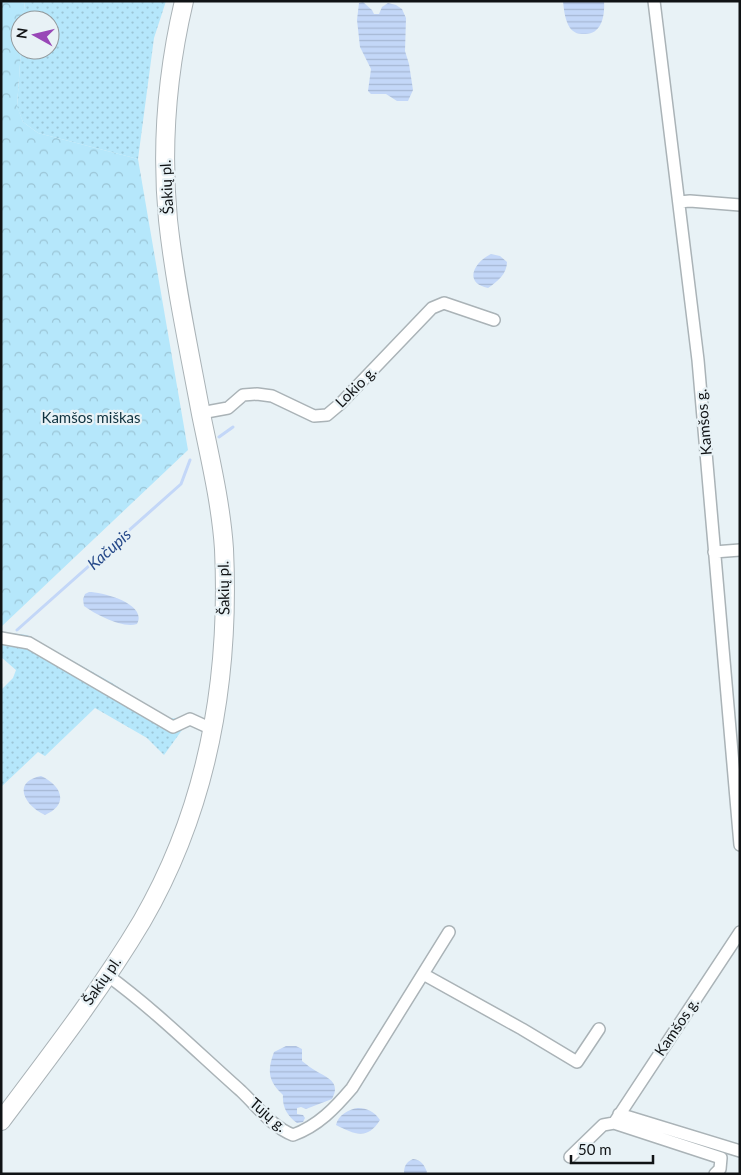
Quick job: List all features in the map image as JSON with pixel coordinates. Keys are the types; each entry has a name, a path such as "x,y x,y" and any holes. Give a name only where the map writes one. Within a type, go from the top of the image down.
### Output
{"main road":[{"name":"Šakių pl.","path":"1,1121 107,975 142,920 175,854 192,809 214,730 223,659 225,617 224,546 174,265 166,181 167,101 172,59 184,1"}],"street":[{"name":"Kamšos g.","path":"654,1 698,360 740,845"},
{"path":"679,202 690,201 740,205"},
{"name":"Lokio g.","path":"201,413 228,408 243,395 257,394 272,396 314,416 327,415 340,404 432,308 444,303 494,320"},
{"path":"714,552 740,550"},
{"path":"1,638 29,643 173,727 190,719 214,730"},
{"name":"Tujų g.","path":"107,975 141,1000 280,1130 293,1135 308,1130 336,1108 352,1088 449,932"},
{"name":"Kamšos g.","path":"616,1118 740,932"},
{"path":"423,974 577,1062 599,1029"},
{"path":"616,1118 721,1158 720,1169 715,1174"},
{"path":"570,1157 603,1125 616,1118 740,1150"}],"green space":[{"name":"Kamšos miškas","path":"1,1 25,1 24,10 10,10 10,60 20,60 17,106 23,122 38,133 138,159 188,450 1,627"},
{"path":"25,1 166,1 154,38 138,159 38,133 23,122 17,107 20,60 60,60 60,10 24,10"},
{"path":"1,632 27,635 112,683 165,718 190,719 164,755 147,738 95,708 45,756 38,752 1,787 1,690 13,678 16,670 1,657"}],"shaded area":[{"path":"563,1 604,1 603,18 599,28 590,33 580,34 573,31 566,19"},
{"path":"363,2 374,14 379,14 382,7 388,3 402,9 406,18 405,51 413,90 408,101 397,101 386,94 371,94 368,91 371,69 360,47 357,20 359,3"},
{"path":"491,254 500,256 507,262 507,266 498,280 488,288 480,285 473,277 476,267"},
{"path":"89,592 104,594 130,605 139,617 137,624 117,623 102,617 84,606 83,599 85,594"},
{"path":"41,776 54,784 60,795 58,806 45,815 32,806 24,794 26,783"},
{"path":"286,1046 296,1046 302,1049 302,1061 329,1078 335,1088 332,1099 306,1109 297,1108 297,1114 303,1115 305,1118 303,1122 297,1123 288,1114 284,1107 283,1095 274,1085 270,1075 270,1065 274,1052"},
{"path":"358,1108 370,1111 380,1120 370,1131 360,1134 354,1133 336,1125 344,1113"},
{"path":"413,1159 422,1163 427,1172 426,1174 404,1174 406,1165"}],"waterway":[{"name":"Kačupis","path":"219,437 233,427"},
{"name":"Kačupis","path":"17,630 181,484 190,460"}]}
